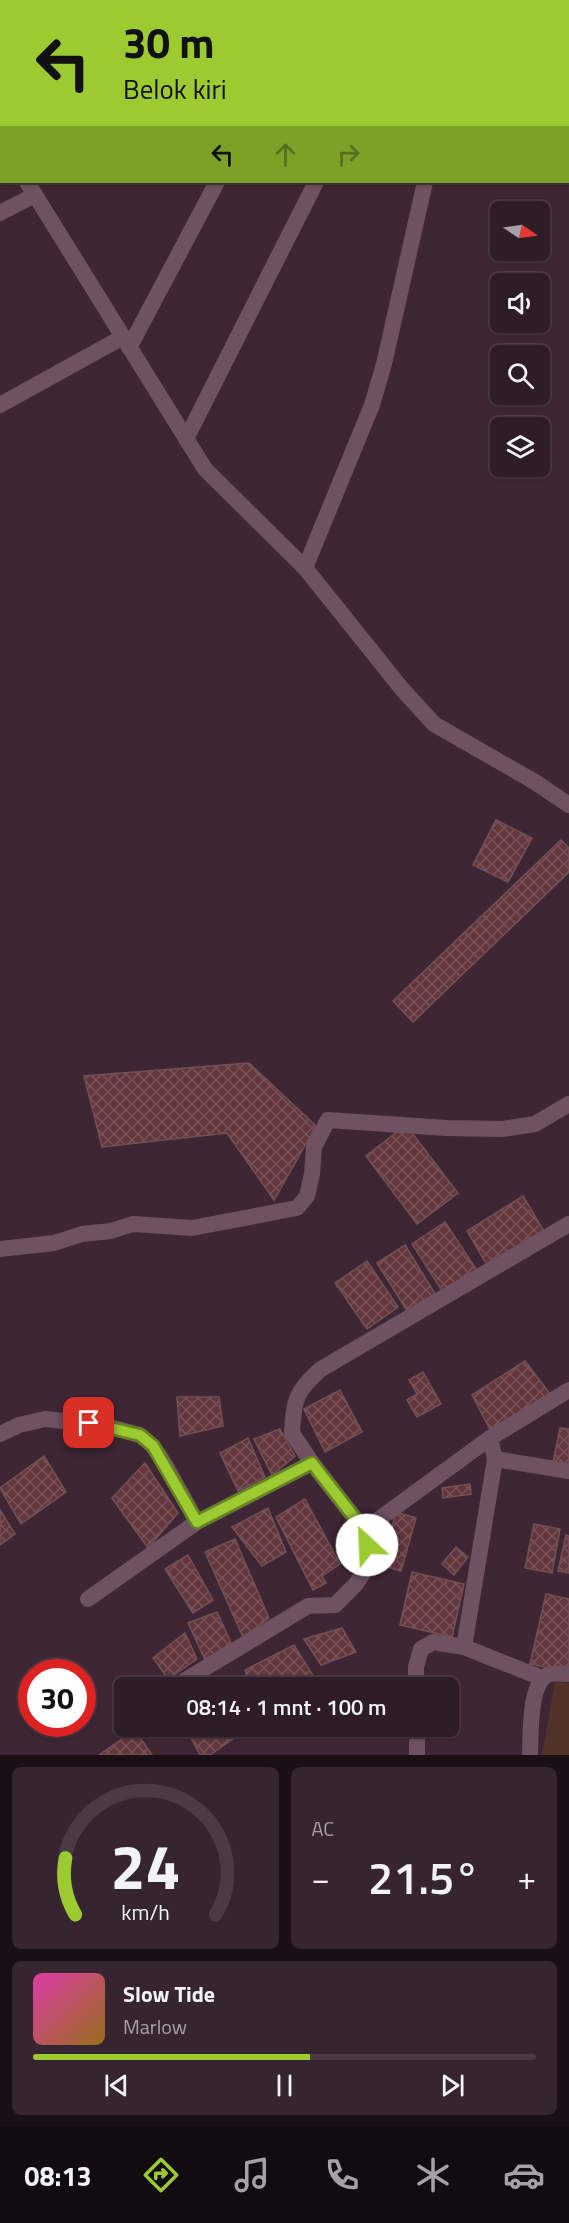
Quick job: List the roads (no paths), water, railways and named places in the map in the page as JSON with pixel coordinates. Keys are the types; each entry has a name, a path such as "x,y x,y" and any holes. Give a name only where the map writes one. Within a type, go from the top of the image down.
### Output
{"street":[{"path":"0,405 126,343 216,183"},
{"path":"186,439 315,183"},
{"path":"305,568 372,405 384,364 425,183"},
{"path":"0,213 31,188 204,469 305,568 402,689 434,724 535,782 569,805"},
{"path":"0,1249 54,1244 82,1234 111,1231 133,1224 192,1228 297,1208 307,1196 312,1174 314,1147 328,1120 446,1128 502,1129 535,1124 569,1104"},
{"path":"190,1677 308,1606 335,1605 356,1584 371,1561 364,1530 312,1463 292,1433 297,1395 308,1381 321,1369 569,1224"},
{"path":"364,1530 490,1438 569,1390"},
{"path":"0,1434 19,1425 45,1419 102,1425 140,1435 153,1446 197,1522"},
{"path":"464,1647 495,1459 490,1438"},
{"path":"495,1459 569,1471"},
{"path":"88,1599 197,1522 312,1463"},
{"path":"416,1677 421,1649 433,1642 464,1647 542,1678"},
{"path":"530,1755 535,1690 542,1678 550,1674 569,1674"},
{"path":"417,1737 417,1755"}]}
